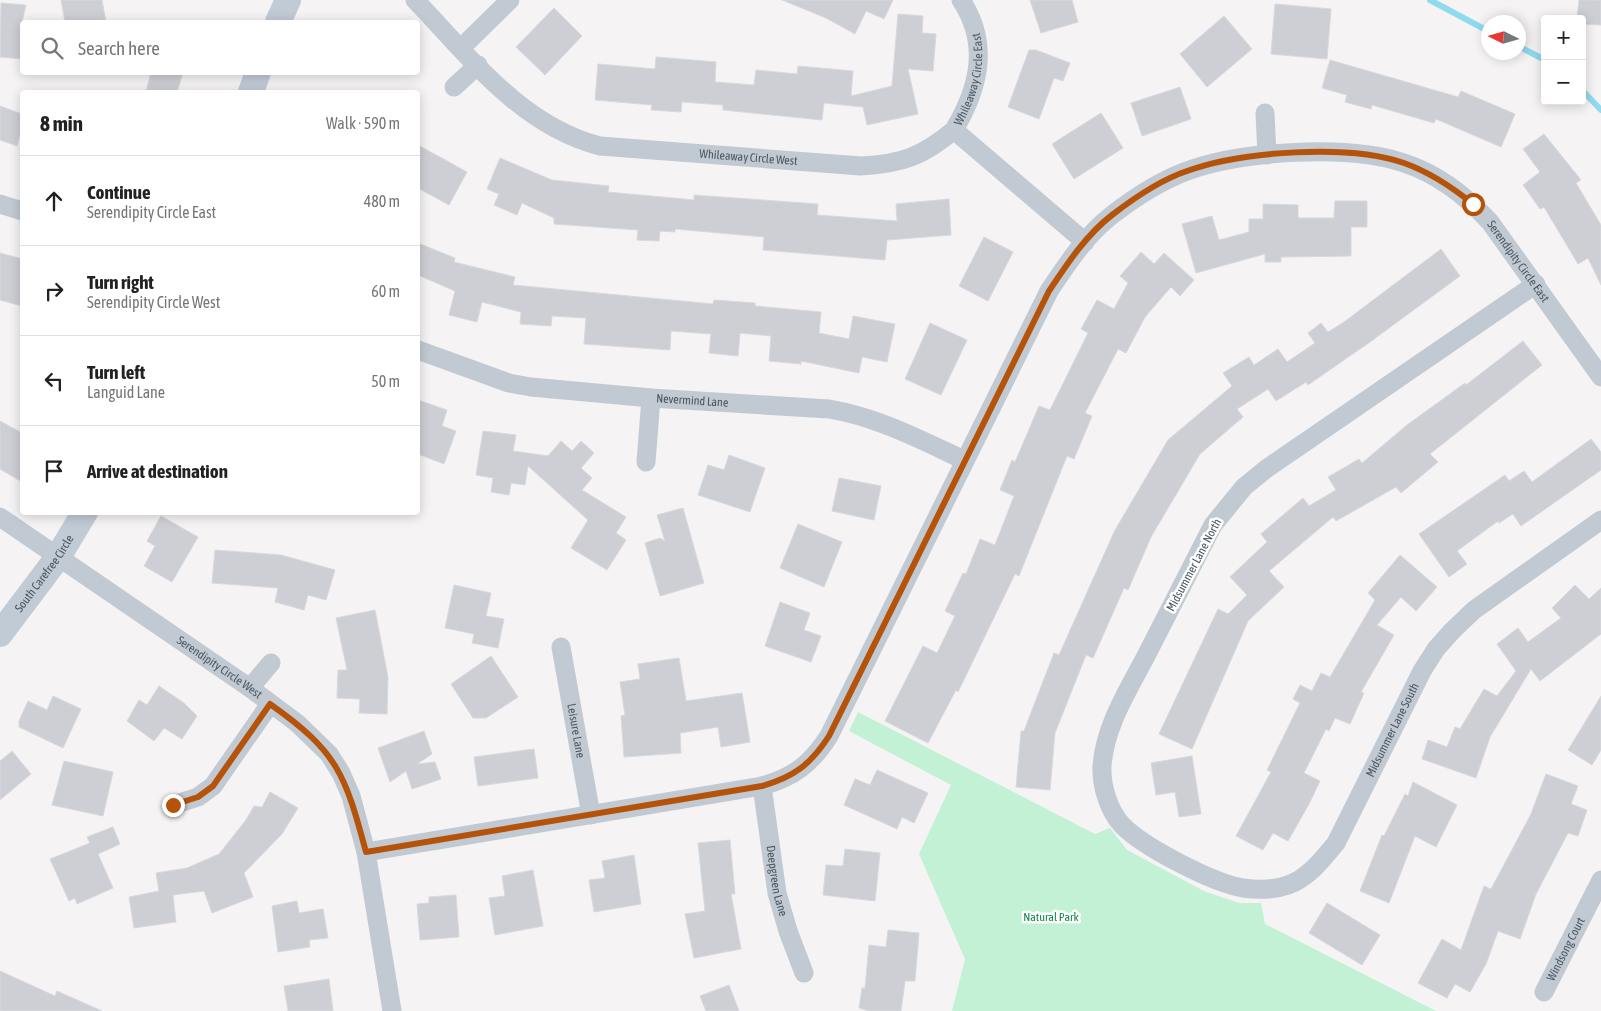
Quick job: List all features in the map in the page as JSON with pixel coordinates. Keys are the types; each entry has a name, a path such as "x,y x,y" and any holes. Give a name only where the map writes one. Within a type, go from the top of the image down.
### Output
{"main road":[{"path":"279,20 288,0"},
{"path":"252,90 257,75"},
{"name":"South Carefree Circle","path":"0,634 58,557 83,515"}],"street":[{"name":"Whileaway Circle West","path":"415,0 517,104 558,132 600,146 861,166 911,159 934,146 954,130"},
{"path":"461,48 510,0"},
{"name":"Whileaway Circle East","path":"954,130 968,106 975,87 978,66 978,47 961,0"},
{"path":"454,88 478,65"},
{"path":"1265,113 1266,155"},
{"path":"954,130 1085,242"},
{"name":"Serendipity Circle East","path":"366,852 762,786 784,780 818,754 829,736 1049,291 1085,242 1111,216 1162,182 1187,171 1212,164 1266,155 1352,153 1383,157 1406,163 1452,187 1473,204 1490,222 1601,377"},
{"path":"0,204 20,209"},
{"name":"Midsummer Lane North","path":"1182,864 1142,841 1122,825 1108,802 1103,784 1102,766 1112,723 1212,525 1244,487 1266,469 1536,284"},
{"name":"Nevermind Lane","path":"420,351 517,384 651,398 829,409 856,414 884,423 964,460"},
{"path":"646,462 651,398"},
{"name":"Serendipity Circle West","path":"0,517 250,688 297,723 333,760 351,796 366,852 392,1011"},
{"name":"Midsummer Lane South","path":"1182,864 1223,883 1242,888 1264,890 1288,885 1305,876 1322,861 1336,843 1422,671 1447,637 1474,610 1601,520"},
{"name":"Leisure Lane","path":"562,647 591,815"},
{"path":"250,688 272,663"},
{"path":"173,805 198,797 213,786 270,704"},
{"name":"Deepgreen Lane","path":"762,786 777,893 788,931 804,973"},
{"name":"Windsong Court","path":"1544,992 1601,880"}],"green space":[{"name":"Natural Park","path":"858,712 1095,834 1110,828 1127,850 1204,891 1239,903 1261,903 1265,924 1436,1011 952,1011 965,959 919,854 951,785 849,731"}],"building":[{"path":"61,0 102,0 106,20 65,20"},
{"path":"782,0 893,0 884,19 866,11 855,34 826,18"},
{"path":"1030,0 1072,0 1078,22 1041,33"},
{"path":"1579,0 1601,0 1601,25 1586,24 1586,15 1577,15"},
{"path":"1,3 26,5 22,20 20,20 20,59 0,57"},
{"path":"1275,4 1331,9 1327,59 1271,54"},
{"path":"554,8 582,36 545,75 516,47"},
{"path":"898,14 923,16 922,33 936,34 933,71 908,69 918,114 867,125 863,107 824,103 822,120 723,110 723,105 682,102 681,112 651,110 652,105 595,100 598,64 655,69 656,57 716,62 715,82 754,85 756,70 797,74 798,66 853,71 851,96 892,86"},
{"path":"1224,16 1252,49 1207,87 1180,54"},
{"path":"1029,50 1036,50 1070,63 1063,81 1054,78 1039,119 1008,107"},
{"path":"1330,60 1458,97 1461,91 1515,114 1501,147 1436,119 1434,123 1372,105 1371,109 1345,102 1347,95 1322,88"},
{"path":"150,75 182,75 178,90 146,90"},
{"path":"1180,87 1191,119 1142,136 1131,103"},
{"path":"0,106 20,113 20,135 17,146 0,140"},
{"path":"1101,113 1123,148 1074,179 1052,144"},
{"path":"1544,134 1581,180 1576,183 1601,225 1601,285 1588,258 1578,264 1544,207 1540,209 1523,185 1540,172 1523,149"},
{"path":"420,146 467,172 449,205 420,189"},
{"path":"500,158 552,180 609,186 608,192 694,200 694,195 818,204 817,215 897,221 896,204 949,199 951,235 887,240 885,260 763,250 764,237 675,229 675,232 660,231 659,241 637,240 638,230 554,224 554,218 522,203 517,215 494,205 499,194 487,189"},
{"path":"1335,201 1367,201 1367,227 1351,227 1351,256 1281,257 1281,262 1265,262 1265,254 1196,273 1182,224 1212,216 1219,240 1249,232 1249,219 1263,219 1263,204 1298,205 1298,218 1334,218"},
{"path":"984,237 1013,252 988,301 959,286"},
{"path":"420,244 455,258 454,262 515,277 513,285 713,304 714,300 755,303 755,306 821,312 819,333 849,339 853,316 895,324 887,362 862,357 859,373 801,361 801,364 769,361 771,336 740,333 738,356 709,353 711,334 671,331 670,350 584,344 586,318 552,316 551,326 520,324 521,312 482,302 477,322 449,315 455,291 420,276"},
{"path":"1441,249 1460,276 1308,385 1306,382 1276,401 1268,389 1237,409 1243,417 1200,454 1151,537 1128,590 1124,588 1093,658 1086,655 1055,733 1050,790 1016,787 1021,731 1024,731 1054,653 1059,655 1115,530 1168,440 1232,386 1223,373 1249,357 1254,365 1278,349 1287,362 1315,343 1308,333 1321,323 1328,332"},
{"path":"1141,252 1154,264 1164,253 1194,280 1180,296 1171,287 1145,317 1126,353 1118,349 1085,413 1092,416 1074,459 1067,456 1019,576 1015,574 958,692 956,690 928,743 885,721 923,646 937,653 955,616 945,611 963,573 966,574 980,539 995,545 1014,496 1000,490 1012,460 1015,462 1039,406 1050,410 1088,333 1081,329 1097,300 1114,309 1128,283 1120,276"},
{"path":"0,253 20,258 20,305 0,300"},
{"path":"930,323 967,340 941,395 905,379"},
{"path":"1523,341 1542,365 1430,454 1438,462 1401,493 1396,487 1336,521 1333,517 1269,571 1284,587 1248,621 1192,749 1159,734 1218,609 1228,614 1247,595 1230,577 1267,542 1261,534 1303,498 1309,506 1336,490 1328,477 1359,459 1362,463 1407,425 1465,383 1466,385"},
{"path":"420,401 447,410 442,426 456,431 444,464 420,455"},
{"path":"0,421 20,432 20,481 0,469"},
{"path":"483,431 516,435 513,451 548,456 561,441 572,451 581,441 594,453 581,468 592,478 582,490 626,517 616,533 626,540 607,570 571,548 588,520 528,466 525,485 511,483 509,495 491,492 493,478 476,475"},
{"path":"1591,439 1601,452 1601,470 1521,526 1513,514 1499,523 1498,521 1457,551 1467,564 1449,577 1419,534 1505,475 1509,481 1524,471 1532,482"},
{"path":"729,455 765,468 750,512 698,495 708,465 724,470"},
{"path":"839,478 881,486 874,520 832,511"},
{"path":"683,508 704,583 660,596 645,543 660,538 665,541 657,515"},
{"path":"161,516 198,537 172,582 144,566 155,546 147,541"},
{"path":"798,524 842,542 824,587 780,568"},
{"path":"215,550 281,555 335,570 326,600 308,595 304,610 275,602 278,588 212,583"},
{"path":"1400,555 1437,587 1416,611 1401,597 1377,625 1394,635 1361,692 1364,693 1350,724 1335,718 1329,731 1326,729 1304,773 1320,781 1288,841 1273,833 1263,850 1236,836 1271,772 1267,770 1300,703 1293,699 1300,685 1312,691 1321,673 1330,677 1375,600 1368,593"},
{"path":"454,585 491,593 486,616 504,619 498,648 472,643 474,634 445,628"},
{"path":"1575,585 1589,599 1601,588 1601,634 1540,681 1531,669 1490,737 1476,778 1422,759 1428,740 1447,747 1455,727 1460,729 1484,689 1497,696 1516,671 1497,644 1518,628 1528,642 1561,618 1552,608"},
{"path":"780,602 810,613 804,630 821,636 811,662 765,646"},
{"path":"375,610 388,677 387,714 359,713 360,699 337,698 338,670 347,670 336,618"},
{"path":"491,656 518,697 486,718 473,718 451,684"},
{"path":"679,658 686,701 742,693 750,742 721,747 718,727 680,733 681,753 624,757 621,716 625,715 620,682 640,679 638,664"},
{"path":"159,686 184,703 197,716 182,739 164,728 154,741 127,721 139,700 147,705"},
{"path":"53,696 81,709 63,748 19,727 19,721 28,701 47,710"},
{"path":"1601,696 1601,750 1592,765 1568,750"},
{"path":"424,731 432,754 417,764 435,762 441,779 412,789 406,771 390,782 378,748"},
{"path":"534,749 538,778 478,786 474,757"},
{"path":"12,751 31,774 0,800 0,761"},
{"path":"1192,756 1201,814 1179,817 1175,792 1156,795 1151,763"},
{"path":"64,761 113,772 103,816 52,805"},
{"path":"877,770 928,793 914,823 902,817 897,829 844,805 855,779 870,785"},
{"path":"1546,774 1578,786 1571,804 1587,810 1578,836 1568,833 1536,894 1520,939 1498,931 1486,964 1470,992 1455,984 1447,998 1418,983 1442,939 1461,950 1484,886 1491,889 1531,814"},
{"path":"1413,782 1457,805 1436,847 1415,836 1389,903 1360,891 1382,835 1384,836 1405,794 1408,796"},
{"path":"270,792 298,808 282,834 244,873 253,897 212,913 204,891 173,895 176,922 134,928 129,897 159,891 156,873 187,868 219,854 246,820 254,806 262,807"},
{"path":"113,827 120,844 98,854 113,888 77,904 75,898 69,901 50,859 90,843 87,837"},
{"path":"730,840 735,894 731,894 741,949 694,958 685,914 705,911 698,843"},
{"path":"845,849 880,853 875,901 823,895 826,865 843,866"},
{"path":"634,855 641,904 594,912 589,880 605,878 602,861"},
{"path":"533,870 543,926 495,935 489,898 505,896 502,876"},
{"path":"456,895 459,937 420,940 417,904 429,903 429,897"},
{"path":"297,901 299,913 323,909 328,938 309,940 310,947 278,952 272,906"},
{"path":"1327,903 1380,935 1362,965 1309,933"},
{"path":"888,930 919,933 915,981 905,981 901,1011 869,1011 859,1008 862,988 865,988 869,945 886,947"},
{"path":"0,971 55,996 57,991 102,1011 0,1011"},
{"path":"329,979 333,1011 288,1011 284,986"},
{"path":"729,985 739,1011 706,1011 700,996"}],"waterway":[{"path":"1430,0 1481,27"},
{"path":"1526,50 1541,58"},
{"path":"1586,94 1601,110"}],"route":[{"path":"173,805 198,797 213,786 270,704 297,723 329,754 341,773 351,796 366,852 762,786 784,780 818,754 829,736 1049,291 1085,242 1111,216 1162,182 1187,171 1212,164 1266,155 1323,152 1383,157 1406,163 1452,187 1473,204"}]}
